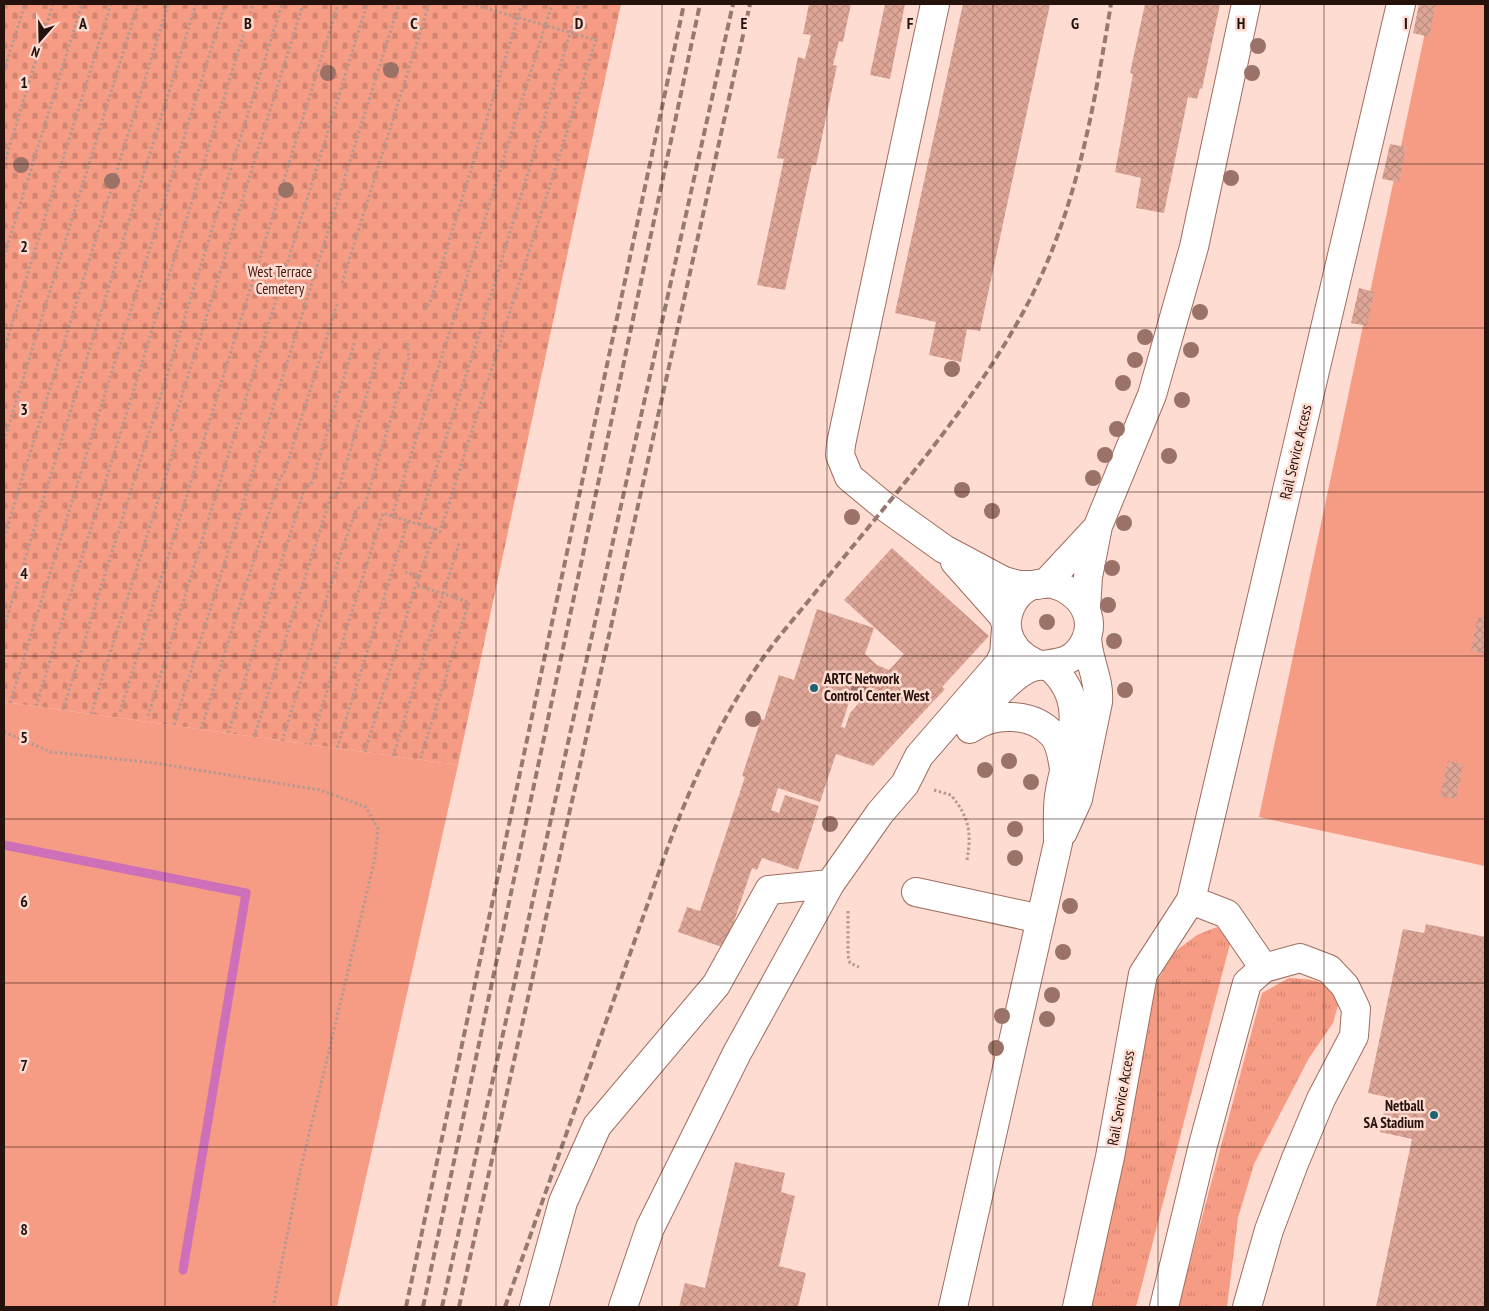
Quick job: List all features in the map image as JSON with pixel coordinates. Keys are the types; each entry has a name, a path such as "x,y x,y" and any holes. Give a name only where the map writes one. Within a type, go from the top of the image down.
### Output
{"street":[{"path":"935,4 840,455 844,467 857,484 944,549 1004,581 1019,585 1057,585 1069,590 1079,598 1086,609"},
{"path":"952,1307 1058,843 1078,798 1098,702 1099,689 1087,650 1088,622 1086,609 1088,577 1098,526 1152,395 1172,329 1194,247 1246,4"},
{"name":"Rail Service Access","path":"1077,1307 1110,1157 1143,974 1191,900 1402,4"},
{"path":"917,788 919,756 999,664 1004,654 1009,611 1016,599 1026,590 1042,584 1098,526"},
{"path":"944,549 1003,616 1010,643 1019,654 1030,662 1046,666 1062,676 1068,687 1074,708 1072,731 1058,798 1058,843"},
{"path":"623,1307 650,1228 737,1054 830,884 880,813 917,788 930,765 1014,679 1032,667 1046,666 1069,660 1077,654 1087,636"},
{"path":"956,738 988,719 1005,717 1032,721 1045,727 1053,735 1062,755 1064,770"},
{"path":"534,1307 563,1202 597,1126 716,985 769,890 830,884"},
{"path":"916,892 1041,919"},
{"path":"1191,900 1227,914 1264,968"},
{"path":"1164,1307 1203,1145 1247,983 1264,968 1300,958 1329,969 1346,986 1356,1009 1354,1036 1321,1099 1295,1161 1269,1230 1247,1307"}],"path":[{"path":"4,71 25,4"},
{"path":"4,164 53,4"},
{"path":"4,257 82,4"},
{"path":"4,350 111,4"},
{"path":"4,441 138,4"},
{"path":"4,538 168,4"},
{"path":"4,627 196,4"},
{"path":"10,703 225,4"},
{"path":"36,706 253,4"},
{"path":"63,710 282,4"},
{"path":"171,431 303,4"},
{"path":"120,712 338,4"},
{"path":"148,716 367,4"},
{"path":"174,725 399,4"},
{"path":"342,284 429,4"},
{"path":"310,744 383,513 440,532 596,40 470,4"},
{"path":"424,310 431,300 522,4"},
{"path":"392,516 552,4"},
{"path":"418,524 475,348 579,4"},
{"path":"200,729 263,528 280,477 284,474 337,304"},
{"path":"282,741 341,552 358,508 364,507 409,358 407,340"},
{"path":"228,733 289,536 305,487 311,485 355,341"},
{"path":"254,737 331,496 337,495 380,349"},
{"path":"91,714 177,440"},
{"path":"337,748 408,521"},
{"path":"365,752 435,529"},
{"path":"393,756 459,543"},
{"path":"405,572 419,577"},
{"path":"416,585 469,602 420,760"},
{"path":"4,732 51,752 155,764 320,790 366,807 378,829 375,858 299,1176 273,1307"},
{"path":"917,788 944,791 952,795 958,803 969,825 970,840 967,860"},
{"path":"848,910 848,956 850,963 859,967"}],"green space":[{"name":"West Terrace Cemetery","path":"4,4 621,4 458,765 4,702"},
{"path":"1431,4 1485,4 1485,866 1259,817"},
{"path":"4,702 458,765 337,1307 4,1307"},
{"path":"1217,927 1231,940 1136,1307 1087,1307 1144,1029 1157,982 1173,953 1197,935"},
{"path":"1289,978 1312,980 1329,988 1339,1002 1333,1023 1309,1058 1254,1164 1238,1218 1227,1307 1178,1307 1262,993"}],"building":[{"path":"809,4 851,4 843,42 839,41 833,65 837,66 816,165 812,165 785,290 757,285 784,159 777,158 798,57 805,59 811,35 803,34"},
{"path":"885,4 905,4 890,79 870,75"},
{"path":"963,4 1050,4 980,331 967,329 961,362 929,355 936,322 895,313"},
{"path":"1145,4 1220,4 1202,89 1200,88 1197,99 1188,97 1164,213 1136,208 1141,178 1115,172 1133,74 1130,73"},
{"path":"1419,4 1436,4 1429,37 1413,33"},
{"path":"1390,144 1406,147 1399,182 1382,179"},
{"path":"1359,288 1374,292 1367,326 1351,323"},
{"path":"892,548 989,636 942,687 945,689 873,766 836,754 820,802 778,788 771,810 779,813 785,795 819,806 798,870 762,858 757,870 752,868 725,948 678,932 687,907 700,911 745,777 742,776 761,719 764,720 779,675 794,680 817,609 874,628 865,654 877,665 889,670 904,654 844,600","holes":["856,681 864,684 869,691 850,713 845,728 841,727"]},
{"path":"1478,617 1485,618 1485,654 1471,651"},
{"path":"1448,761 1463,764 1456,799 1440,796"},
{"name":"Netball SA Stadium","path":"1426,924 1485,937 1485,1307 1376,1307 1412,1139 1380,1132 1387,1097 1368,1093 1403,929 1424,933"},
{"path":"735,1162 785,1173 781,1192 795,1196 779,1266 806,1273 798,1307 679,1307 685,1283 705,1288"}],"waterway":[{"path":"4,845 246,893 183,1270"}],"railway":[{"path":"406,1307 684,4"},
{"path":"423,1307 700,4"},
{"path":"442,1307 733,4"},
{"path":"459,1307 750,4"},
{"path":"505,1307 665,855 696,778 720,729 747,681 770,649 925,458 975,389 1020,318 1039,281 1055,243 1079,165 1097,85 1111,4"}],"place":[{"name":"ARTC Network Control Center West","path":"814,688"},
{"name":"Netball SA Stadium","path":"1434,1115"}]}
